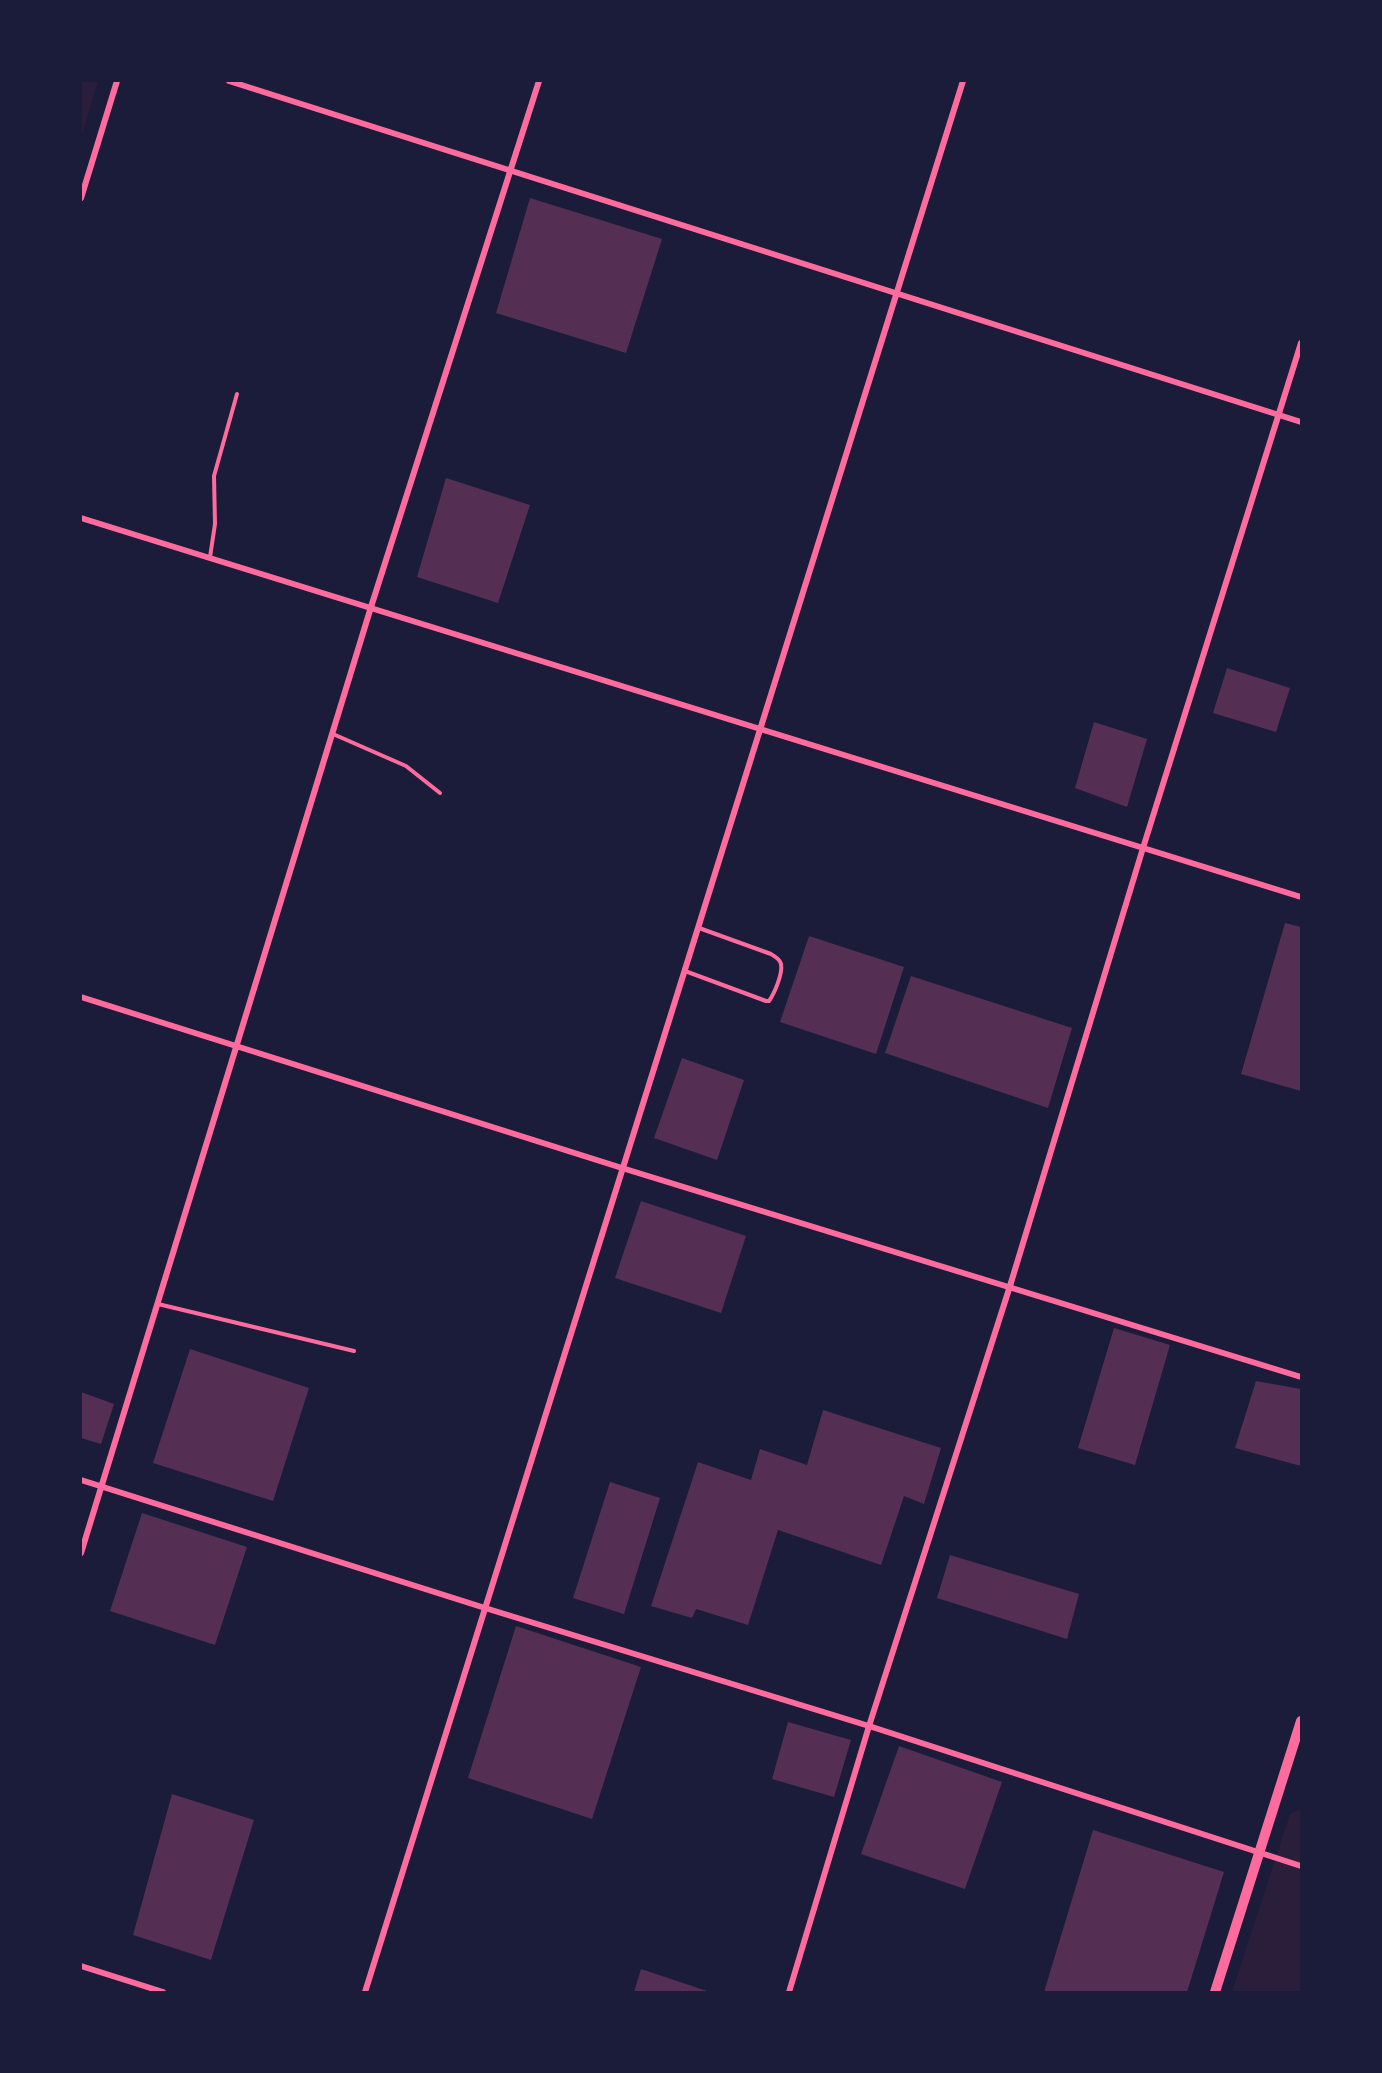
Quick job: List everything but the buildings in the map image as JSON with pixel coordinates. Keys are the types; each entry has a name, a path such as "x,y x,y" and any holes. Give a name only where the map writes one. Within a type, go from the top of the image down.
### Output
{"main road":[{"path":"1215,1992 1301,1721"}],"street":[{"path":"81,198 117,81"},
{"path":"229,81 1301,422"},
{"path":"81,1553 371,607 539,81"},
{"path":"365,1992 963,81"},
{"path":"789,1992 869,1726 1010,1286 1143,848 1301,343"},
{"path":"81,518 1301,897"},
{"path":"81,997 622,1168 1301,1377"},
{"path":"81,1480 869,1726 1301,1866"},
{"path":"81,1966 163,1992"}],"lane":[{"path":"210,557 215,524 214,476 237,394"},
{"path":"332,734 406,766 440,794"},
{"path":"685,971 766,1001 769,1001 773,995 780,975 782,967 780,962 771,954 698,927"},
{"path":"157,1304 354,1351"}],"shaded area":[{"path":"81,81 98,81 81,137"},
{"path":"1301,1808 1301,1992 1232,1992 1290,1814"}]}
